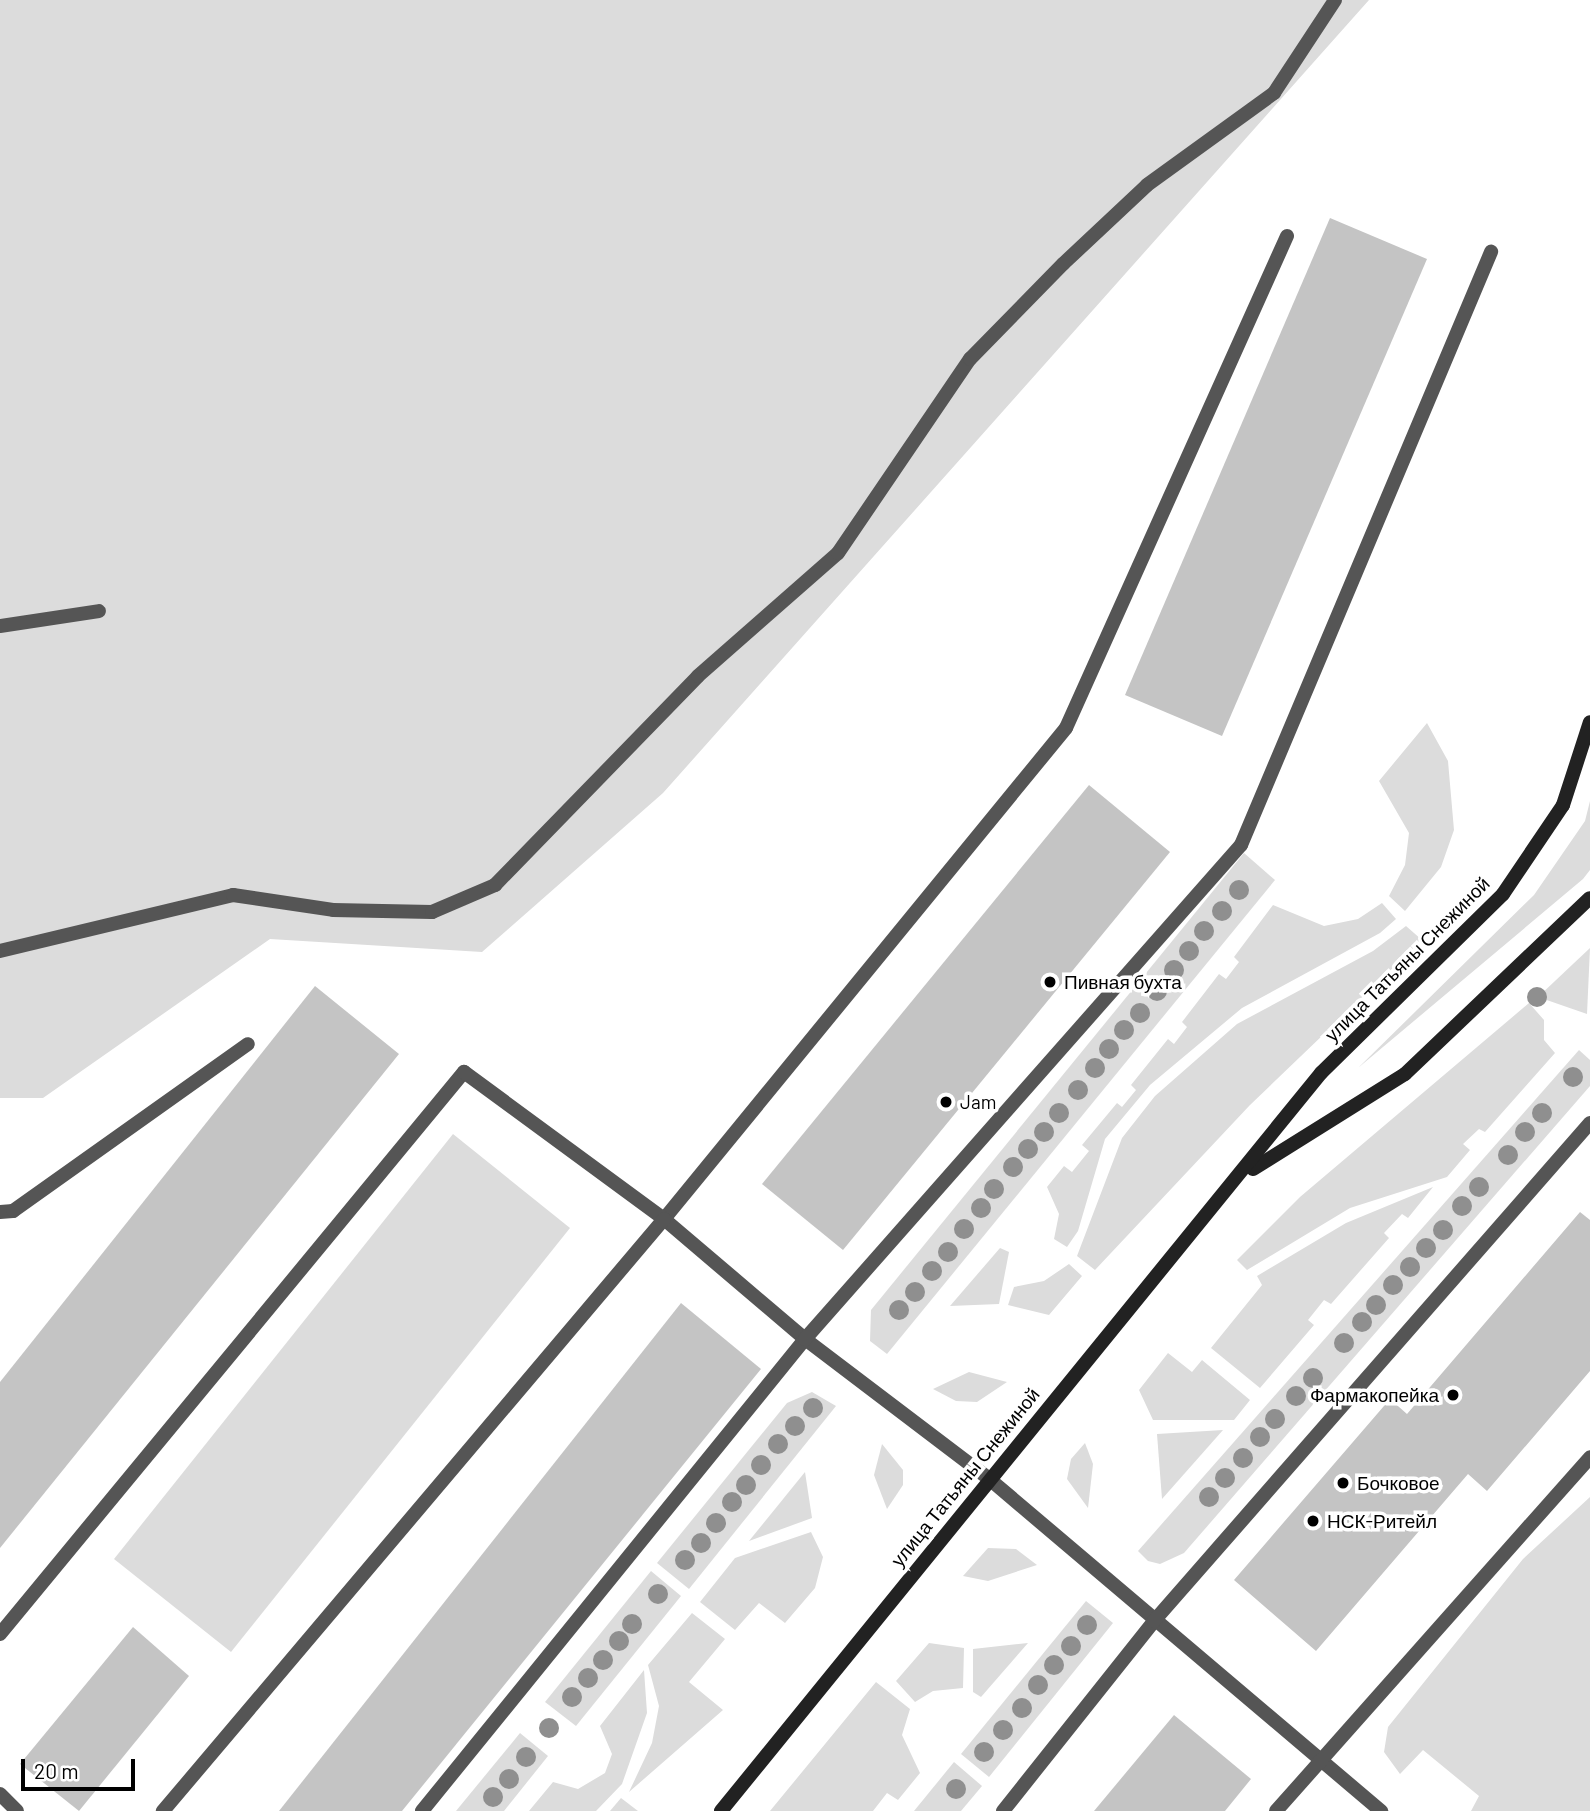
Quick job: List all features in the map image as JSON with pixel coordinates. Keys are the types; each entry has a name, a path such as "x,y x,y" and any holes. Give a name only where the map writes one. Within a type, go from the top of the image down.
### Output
{"street":[{"name":"улица Татьяны Снежиной","path":"721,1811 987,1477 1246,1173 1358,1031 1503,894 1563,805 1590,722"},
{"name":"улица Татьяны Снежиной","path":"1246,1173 1405,1074 1590,898"}],"lane":[{"path":"0,951 233,895 333,910 432,912 495,885 698,676 838,553 970,359 1063,264 1147,185 1275,93 1335,0"},
{"path":"163,1811 664,1220 1066,728 1287,236"},
{"path":"422,1811 805,1339 1241,845 1491,252"},
{"path":"0,626 99,611"},
{"path":"0,1212 13,1211 248,1044"},
{"path":"0,1634 464,1072 664,1220 805,1339 987,1477 1317,1761 1381,1811"},
{"path":"1003,1811 1154,1621 1590,1122"},
{"path":"1276,1811 1317,1761 1590,1457"},
{"path":"0,1794 16,1811"}],"shaded area":[{"path":"0,0 1369,0 663,793 482,952 270,939 43,1098 0,1098"},
{"path":"1427,723 1448,761 1454,830 1441,867 1405,911 1389,896 1405,865 1409,833 1379,781"},
{"path":"1590,801 1590,870 1583,879 1358,1068 1534,895 1585,821"},
{"path":"1244,853 1275,880 887,1354 870,1341 871,1310"},
{"path":"1382,903 1396,919 1380,933 1242,1008 1150,1085 1105,1139 1078,1231 1067,1247 1054,1239 1059,1214 1047,1187 1064,1166 1072,1172 1089,1151 1082,1145 1117,1103 1122,1107 1136,1090 1131,1085 1168,1039 1174,1044 1187,1027 1182,1022 1219,974 1226,979 1239,962 1234,957 1273,905 1324,926 1358,919"},
{"path":"1406,926 1422,940 1250,1105 1095,1270 1077,1256 1122,1138 1155,1096 1237,1024 1373,951"},
{"path":"1590,948 1587,1014 1538,997"},
{"path":"1529,1003 1544,1020 1544,1040 1555,1053 1485,1132 1479,1129 1463,1144 1470,1150 1447,1177 1350,1208 1247,1270 1237,1260 1300,1197"},
{"path":"1579,1050 1590,1060 1590,1086 1184,1553 1160,1564 1148,1561 1138,1551"},
{"path":"453,1134 570,1228 231,1652 114,1559"},
{"path":"1433,1187 1408,1218 1402,1214 1384,1233 1389,1238 1331,1304 1324,1300 1308,1320 1314,1325 1260,1388 1211,1348 1262,1285 1257,1276 1346,1223"},
{"path":"1000,1248 1009,1252 999,1304 950,1306"},
{"path":"1069,1264 1082,1276 1049,1315 1008,1305 1014,1287 1044,1281"},
{"path":"1168,1353 1192,1372 1202,1360 1250,1400 1234,1420 1153,1420 1139,1390"},
{"path":"969,1372 1007,1382 977,1402 956,1401 933,1389"},
{"path":"812,1392 836,1406 689,1589 657,1563 787,1403"},
{"path":"1223,1430 1162,1499 1157,1434"},
{"path":"1085,1443 1093,1464 1088,1508 1067,1479 1071,1459"},
{"path":"882,1444 903,1470 903,1485 887,1509 874,1475"},
{"path":"805,1472 812,1518 749,1541"},
{"path":"1590,1497 1590,1811 1471,1811 1479,1796 1423,1750 1400,1774 1384,1752 1388,1727 1523,1559"},
{"path":"811,1532 823,1557 815,1588 785,1623 759,1603 735,1630 700,1602 735,1558"},
{"path":"988,1548 1016,1549 1037,1565 988,1581 963,1576"},
{"path":"651,1571 681,1596 576,1726 545,1702"},
{"path":"1086,1601 1113,1623 989,1777 961,1754"},
{"path":"692,1613 725,1639 689,1682 723,1710 629,1792 652,1743 659,1706 648,1665"},
{"path":"929,1643 964,1648 963,1688 933,1691 915,1702 896,1681"},
{"path":"1028,1643 981,1697 973,1692 973,1649"},
{"path":"644,1670 647,1713 622,1784 596,1811 529,1811 553,1782 578,1789 605,1773 612,1754 600,1726"},
{"path":"876,1682 910,1709 902,1735 920,1773 898,1800 887,1793 873,1811 770,1811"},
{"path":"520,1733 548,1756 504,1811 456,1811"},
{"path":"954,1762 982,1786 961,1811 914,1811"},
{"path":"621,1798 638,1811 610,1811"}],"building":[{"path":"1330,218 1427,259 1222,736 1125,695"},
{"path":"1089,785 1170,852 843,1250 762,1184"},
{"path":"315,986 399,1054 0,1548 0,1382"},
{"path":"1580,1212 1590,1220 1590,1371 1487,1491 1468,1474 1316,1651 1234,1580 1390,1399 1407,1414"},
{"path":"681,1303 761,1369 402,1811 279,1811"},
{"path":"133,1627 189,1676 79,1811 20,1764"},
{"path":"1174,1715 1251,1779 1225,1811 1094,1811"}],"place":[{"name":"Пивная бухта","path":"1050,982"},
{"name":"Jam","path":"946,1102"},
{"name":"Фармакопейка","path":"1453,1395"},
{"name":"Бочковое","path":"1343,1483"},
{"name":"НСК-Ритейл","path":"1313,1521"}]}
